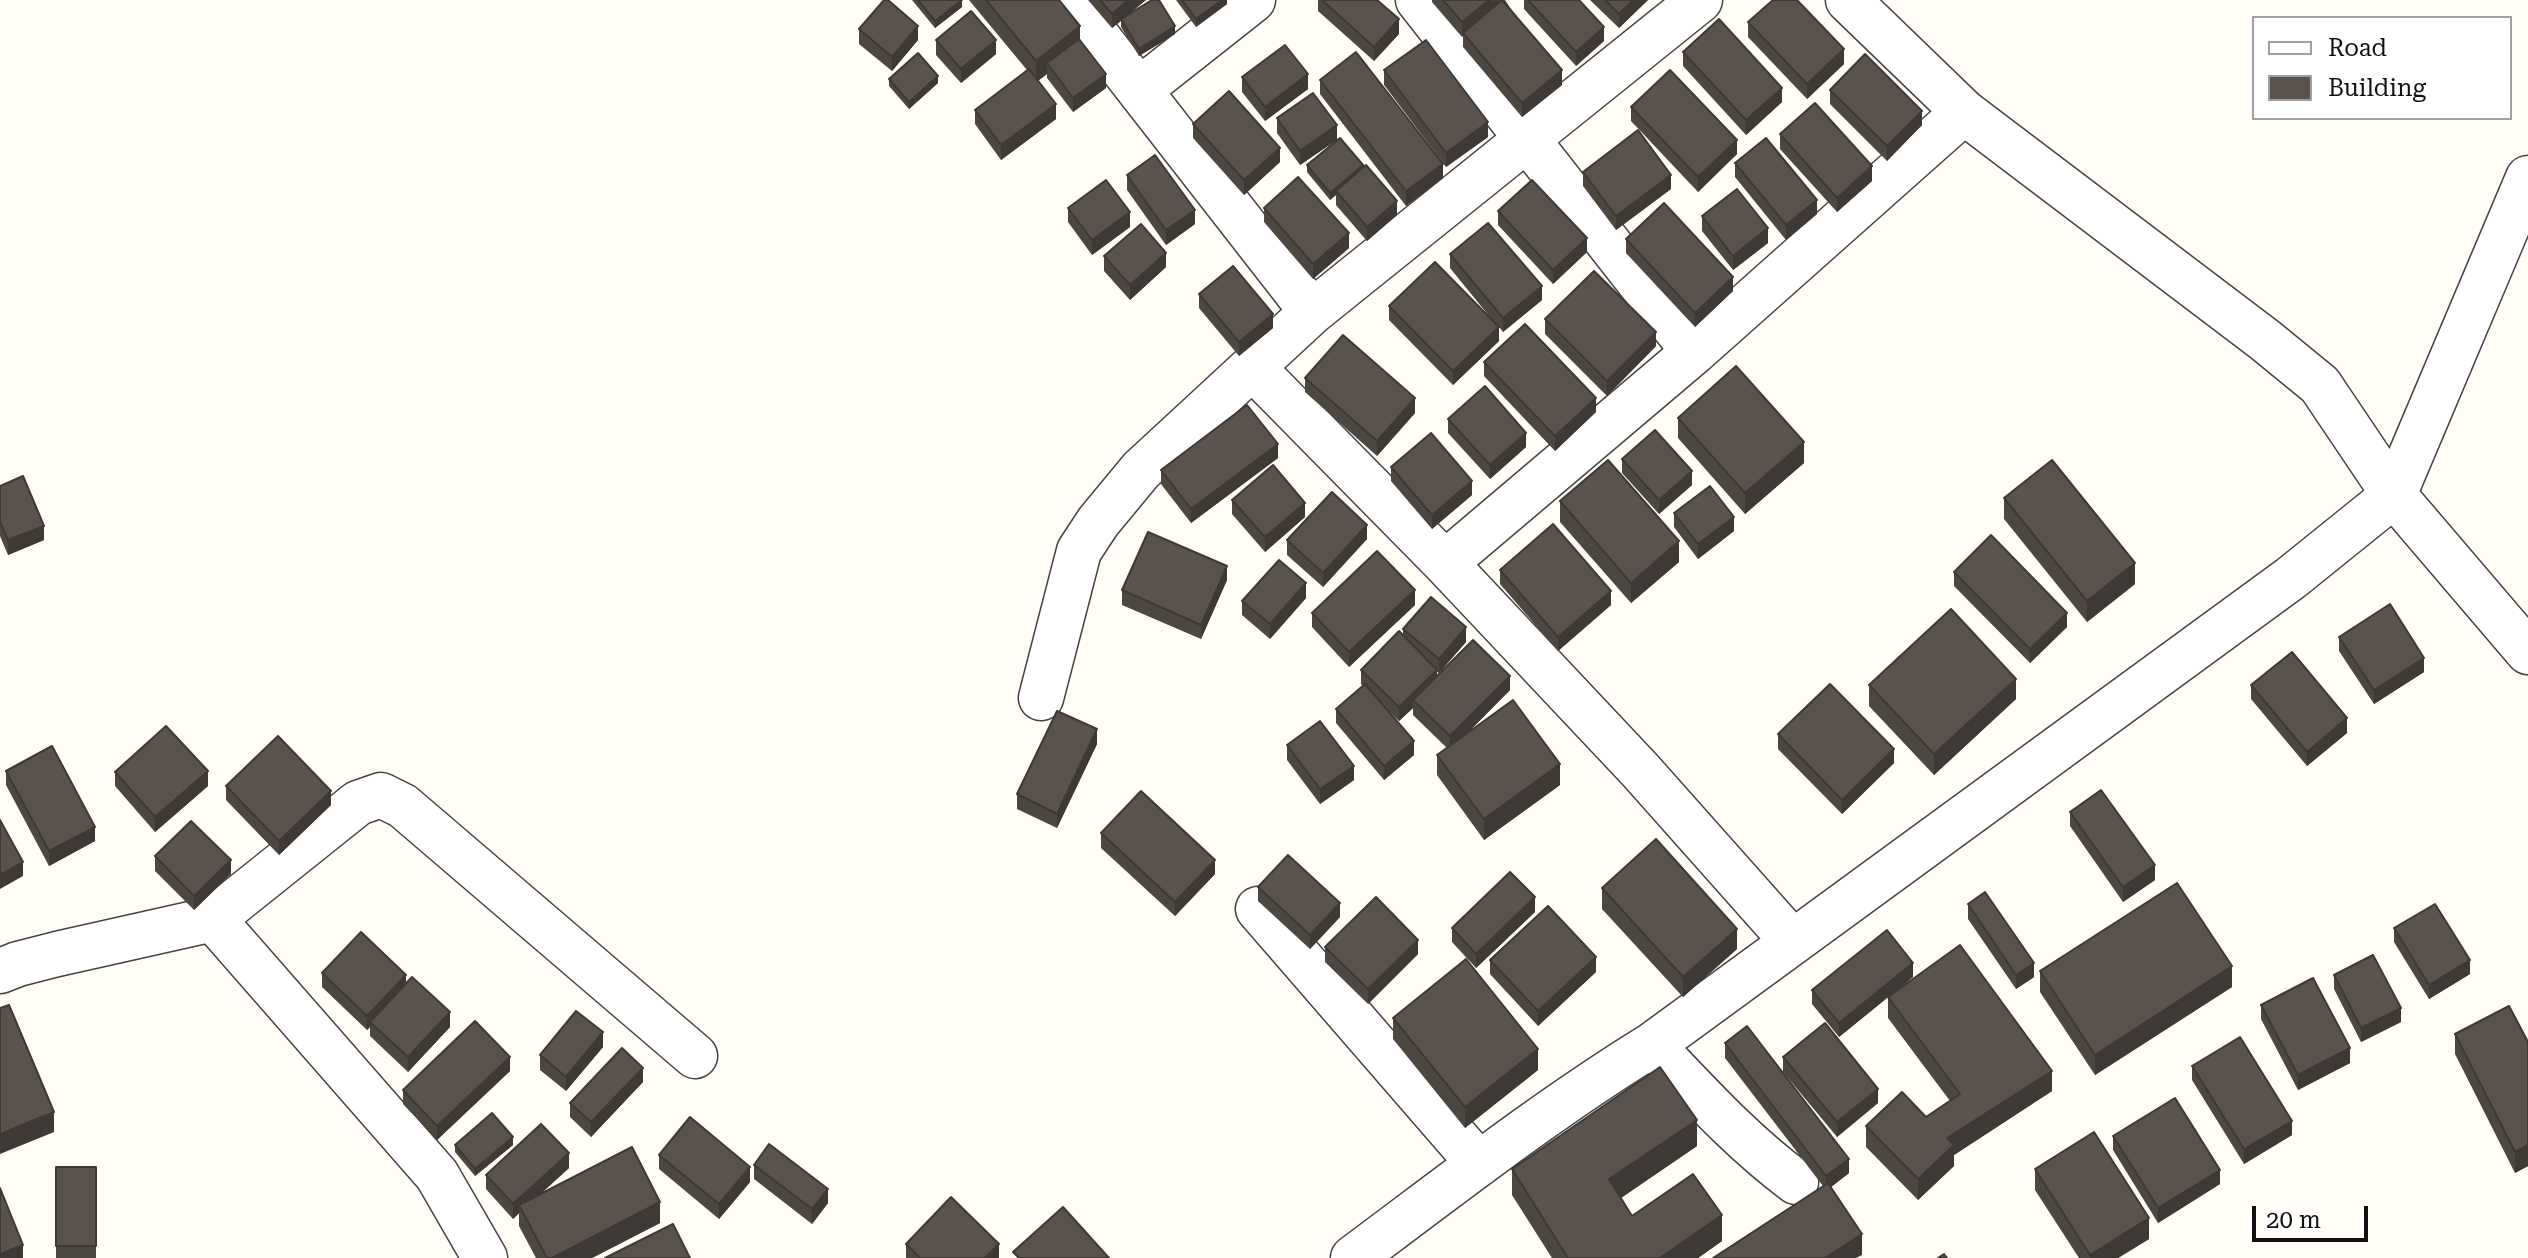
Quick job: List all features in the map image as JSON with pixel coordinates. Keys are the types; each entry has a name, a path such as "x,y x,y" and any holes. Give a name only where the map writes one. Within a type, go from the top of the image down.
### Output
{"street":[{"path":"1069,0 1312,312"},
{"path":"1139,90 1253,0"},
{"path":"1418,0 1694,352"},
{"path":"1041,698 1079,551 1098,522 1141,470 1254,369 1312,312 1700,0"},
{"path":"1848,0 1964,112 2320,385 2394,495 2528,652"},
{"path":"1445,563 1694,352 1964,112"},
{"path":"1353,1258 1479,1164 1652,1045 2291,578 2394,495 2528,178"},
{"path":"1254,369 1445,563 1640,770 1792,941"},
{"path":"0,971 57,954 213,919 358,803 381,795 403,806 695,1056"},
{"path":"1258,909 1479,1164"},
{"path":"213,919 437,1175 485,1258"},
{"path":"1652,1045 1732,1129 1796,1182"}],"building":[{"path":"884,0 888,0 918,26 892,57 859,29"},
{"path":"918,0 962,0 935,21"},
{"path":"986,0 1059,0 1080,26 1036,61"},
{"path":"1100,0 1128,0 1112,14"},
{"path":"1152,0 1159,0 1175,26 1139,49 1121,19"},
{"path":"1182,0 1222,0 1196,19"},
{"path":"1322,0 1377,0 1399,19 1374,47"},
{"path":"1443,0 1489,0 1462,22"},
{"path":"1502,0 1562,70 1522,103 1463,33"},
{"path":"1528,0 1579,0 1604,27 1576,52"},
{"path":"1605,0 1633,0 1619,14"},
{"path":"1773,0 1797,0 1844,49 1807,84 1748,22"},
{"path":"971,11 996,40 961,69 936,40"},
{"path":"1719,19 1782,88 1746,120 1683,52"},
{"path":"1079,39 1106,74 1073,98 1047,63"},
{"path":"1426,40 1488,122 1446,153 1384,70"},
{"path":"1285,45 1308,74 1265,107 1242,77"},
{"path":"1356,52 1443,164 1406,191 1320,80"},
{"path":"918,53 938,76 909,102 889,79"},
{"path":"1865,54 1922,111 1887,146 1830,90"},
{"path":"1029,69 1056,104 1001,145 975,110"},
{"path":"1670,70 1737,140 1698,177 1631,107"},
{"path":"1229,91 1280,148 1244,180 1193,124"},
{"path":"1313,93 1337,125 1300,151 1277,118"},
{"path":"1815,103 1872,166 1837,198 1780,134"},
{"path":"1638,130 1671,175 1616,216 1583,172"},
{"path":"1340,138 1363,165 1330,193 1307,165"},
{"path":"1766,138 1817,200 1786,225 1735,163"},
{"path":"1155,155 1195,210 1166,230 1127,175"},
{"path":"1366,165 1397,201 1367,227 1336,191"},
{"path":"1298,177 1349,233 1313,264 1264,208"},
{"path":"1106,180 1130,212 1092,240 1068,208"},
{"path":"1532,180 1587,238 1553,270 1498,211"},
{"path":"1737,189 1768,228 1733,256 1702,216"},
{"path":"1664,203 1733,277 1695,313 1626,239"},
{"path":"1488,223 1542,286 1503,318 1450,254"},
{"path":"1141,224 1166,253 1130,285 1104,256"},
{"path":"1435,262 1499,327 1453,371 1389,306"},
{"path":"1233,266 1273,314 1239,342 1199,294"},
{"path":"1594,271 1656,332 1607,381 1545,319"},
{"path":"1525,324 1596,398 1555,436 1484,362"},
{"path":"1343,335 1415,398 1377,441 1305,378"},
{"path":"1736,366 1804,442 1745,493 1678,418"},
{"path":"1485,386 1526,433 1490,465 1448,419"},
{"path":"1247,405 1278,444 1191,509 1161,470"},
{"path":"1655,430 1692,471 1659,500 1622,459"},
{"path":"1431,433 1472,481 1432,515 1391,467"},
{"path":"1608,460 1679,541 1631,583 1560,501"},
{"path":"2052,460 2135,563 2087,601 2004,498"},
{"path":"1273,465 1305,503 1265,537 1232,500"},
{"path":"23,476 44,526 8,540 0,522 0,486"},
{"path":"1710,486 1734,517 1698,544 1674,513"},
{"path":"1332,492 1367,525 1323,573 1287,540"},
{"path":"1553,524 1611,591 1558,637 1500,570"},
{"path":"1148,532 1227,566 1201,625 1122,590"},
{"path":"1991,535 2067,613 2030,649 1954,572"},
{"path":"1377,551 1415,590 1349,652 1312,613"},
{"path":"1279,560 1306,583 1270,624 1242,601"},
{"path":"1431,597 1466,627 1439,659 1403,629"},
{"path":"2390,604 2424,658 2374,690 2339,637"},
{"path":"1951,609 2016,679 1934,754 1869,685"},
{"path":"1399,631 1437,670 1399,707 1361,670"},
{"path":"1473,640 1510,676 1450,736 1413,700"},
{"path":"2292,652 2347,718 2307,752 2251,685"},
{"path":"1365,684 1414,741 1384,766 1336,709"},
{"path":"1830,684 1894,749 1842,800 1778,734"},
{"path":"1513,700 1560,764 1484,819 1437,755"},
{"path":"1057,711 1097,729 1057,814 1017,794"},
{"path":"1320,721 1354,766 1320,789 1287,745"},
{"path":"166,726 208,771 155,817 115,772"},
{"path":"278,736 331,791 279,841 226,786"},
{"path":"52,746 95,827 49,851 6,771"},
{"path":"2101,790 2155,865 2123,887 2070,812"},
{"path":"1141,791 1215,860 1175,902 1101,833"},
{"path":"0,820 23,862 0,875"},
{"path":"191,821 231,860 194,896 155,856"},
{"path":"1656,839 1737,929 1683,977 1602,888"},
{"path":"1288,855 1340,903 1310,935 1258,887"},
{"path":"1510,872 1535,897 1476,954 1452,928"},
{"path":"2177,883 2232,966 2095,1055 2040,971"},
{"path":"1985,892 2034,963 2016,975 1968,904"},
{"path":"1376,897 1418,940 1368,989 1325,947"},
{"path":"2435,904 2470,960 2429,985 2394,928"},
{"path":"1548,906 1596,957 1538,1011 1490,960"},
{"path":"1887,930 1913,963 1839,1023 1812,990"},
{"path":"361,932 406,975 367,1016 322,973"},
{"path":"1960,945 2052,1071 1947,1138 1954,1145 1918,1179 1866,1126 1902,1092 1926,1117 1960,1094 1888,997"},
{"path":"2373,955 2401,1008 2361,1028 2334,975"},
{"path":"1466,959 1538,1049 1465,1107 1393,1018"},
{"path":"412,977 450,1012 408,1057 370,1022"},
{"path":"2313,978 2350,1048 2298,1075 2261,1005"},
{"path":"9,1005 54,1112 0,1134 0,1008"},
{"path":"2509,1006 2528,1042 2528,1145 2515,1152 2455,1034"},
{"path":"576,1011 603,1032 566,1077 540,1055"},
{"path":"475,1021 510,1057 437,1126 403,1090"},
{"path":"1825,1023 1878,1089 1837,1122 1783,1057"},
{"path":"1747,1026 1849,1159 1826,1176 1725,1043"},
{"path":"2240,1037 2292,1121 2244,1149 2192,1066"},
{"path":"622,1048 643,1068 591,1122 570,1103"},
{"path":"1660,1067 1697,1120 1609,1179 1632,1216 1693,1174 1722,1215 1660,1258 1568,1258 1512,1169"},
{"path":"2175,1098 2220,1170 2158,1208 2113,1136"},
{"path":"492,1113 513,1137 475,1169 455,1145"},
{"path":"690,1117 750,1167 719,1204 659,1155"},
{"path":"541,1124 569,1153 513,1204 486,1175"},
{"path":"2094,1132 2149,1218 2090,1255 2035,1169"},
{"path":"769,1144 828,1189 812,1209 754,1165"},
{"path":"632,1147 660,1202 547,1258 519,1205"},
{"path":"56,1167 96,1167 96,1246 56,1246"},
{"path":"1828,1183 1862,1234 1825,1258 1713,1258"},
{"path":"0,1188 23,1245 0,1254"},
{"path":"951,1197 999,1244 985,1258 920,1258 906,1244"},
{"path":"1063,1207 1109,1258 1019,1258 1013,1252"},
{"path":"673,1224 690,1258 605,1258"}]}
